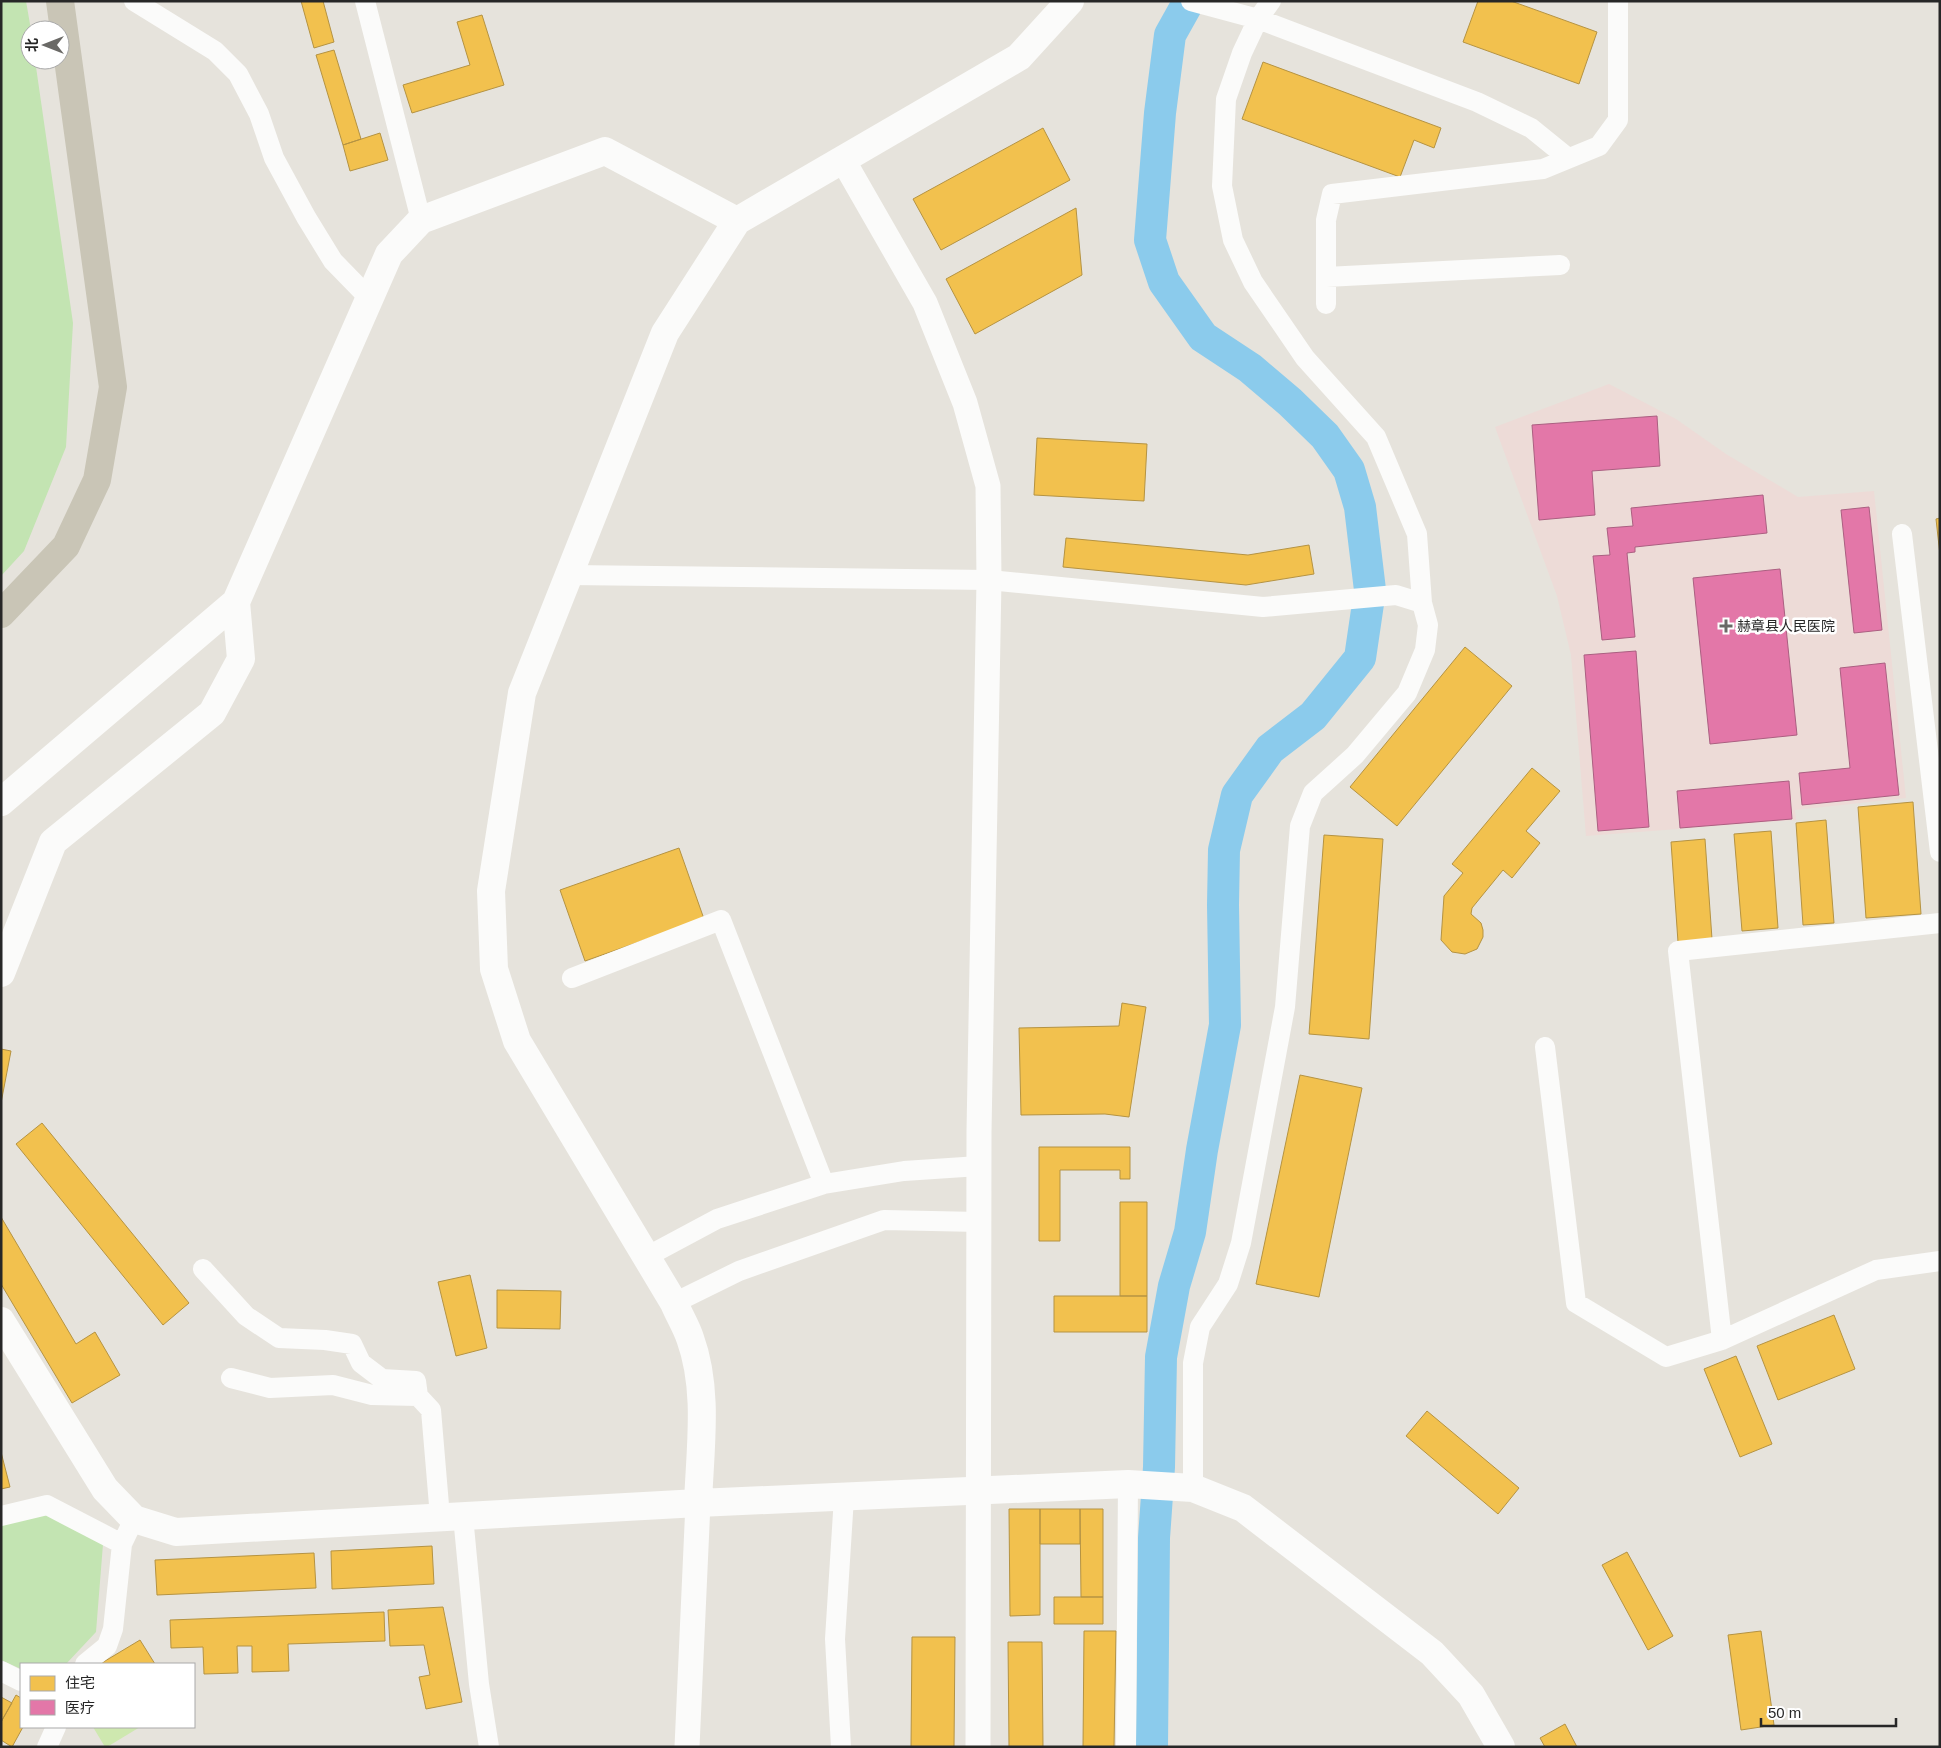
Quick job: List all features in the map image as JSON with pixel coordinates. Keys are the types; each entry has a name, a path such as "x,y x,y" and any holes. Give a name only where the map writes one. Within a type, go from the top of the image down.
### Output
{"main road":[{"path":"1,614 66,546 97,480 113,386 60,1"},
{"path":"698,1503 701,1395 697,1362 690,1338 674,1303 517,1041 494,969 491,892 522,693 666,334 737,222 1019,58 1070,1"},
{"path":"1,802 236,602 389,254 421,220 605,151 737,222"},
{"path":"1,973 53,842 212,713 241,659 236,602"},
{"path":"1,1321 105,1489 134,1519 176,1532 698,1503 1134,1484 1182,1487 1243,1508 1432,1653 1471,1695 1501,1747"}],"street":[{"path":"134,1 215,51 238,74 259,114 274,158 306,217 333,261 370,300"},
{"path":"365,1 421,220"},
{"path":"1191,1 1258,19 1477,102 1531,128 1568,158"},
{"path":"1182,1487 1193,1363 1200,1327 1228,1284 1241,1243 1285,1008 1300,826 1313,793 1355,755 1407,693 1425,650 1428,625 1422,603 1417,534 1376,437 1305,358 1253,282 1233,240 1222,186 1226,99 1242,53 1258,19 1271,1"},
{"path":"1326,304 1326,220 1332,194 1543,169 1599,146 1618,120 1618,1"},
{"path":"843,160 925,303 965,403 988,486 989,580 979,1166 980,1491 978,1747"},
{"path":"1326,277 1560,265"},
{"path":"1902,534 1932,723 1940,852"},
{"path":"569,576 989,580 1263,607 1396,595 1422,603"},
{"path":"572,978 721,920 824,1184"},
{"path":"1722,1340 1678,951 1940,923"},
{"path":"1546,1047 1576,1303 1666,1357 1722,1340 1876,1270 1940,1261"},
{"path":"646,1257 717,1220 824,1184 904,1171 979,1166"},
{"path":"674,1303 739,1271 884,1220 979,1222"},
{"path":"203,1269 246,1316 278,1338 325,1340 352,1344 362,1363 382,1379 416,1380 418,1396 431,1410 480,1684 489,1747"},
{"path":"231,1378 270,1388 333,1385 372,1395 418,1396"},
{"path":"1126,1747 1134,1484"},
{"path":"841,1747 835,1639 844,1497"},
{"path":"688,1747 698,1503"},
{"path":"1,1516 47,1505 122,1544"},
{"path":"86,1663 107,1646 113,1629 122,1544 134,1519"},
{"path":"1,1671 20,1680"},
{"path":"47,1747 56,1728"}],"shaded area":[{"name":"赫章县人民医院","path":"1609,384 1676,419 1726,454 1798,497 1874,491 1906,798 1795,810 1796,820 1586,836 1571,655 1557,596 1495,427"}],"green space":[{"path":"1,1 26,1 29,20 20,20 20,70 36,70 73,323 66,447 24,551 1,576"},
{"path":"47,1512 103,1544 96,1632 67,1663 20,1663 20,1669 1,1660 1,1524"},
{"path":"94,1728 138,1728 107,1747 105,1747"}],"building: 住宅":[{"path":"301,1 323,1 334,42 314,48"},
{"path":"1478,1 1511,1 1597,32 1579,84 1463,42"},
{"path":"482,15 504,85 412,113 403,85 470,65 457,22"},
{"path":"334,50 361,139 343,145 316,55"},
{"path":"1263,62 1441,128 1434,148 1414,140 1400,177 1242,119"},
{"path":"1043,128 1070,180 941,250 913,199"},
{"path":"380,133 388,160 350,171 343,145"},
{"path":"1076,208 1082,275 975,334 946,279"},
{"path":"1037,438 1147,444 1144,501 1034,495"},
{"path":"1940,518 1940,555 1936,519"},
{"path":"1066,538 1248,555 1309,545 1314,574 1246,585 1063,567"},
{"path":"1465,647 1512,686 1397,826 1350,787"},
{"path":"1532,768 1560,791 1526,831 1540,843 1512,878 1503,870 1472,908 1471,914 1481,923 1483,930 1483,937 1477,949 1465,954 1452,952 1441,940 1444,896 1463,873 1452,864"},
{"path":"1913,802 1921,914 1866,918 1858,807"},
{"path":"1826,820 1834,923 1803,925 1796,823"},
{"path":"1771,831 1778,928 1742,931 1734,834"},
{"path":"1324,835 1383,839 1369,1039 1309,1034"},
{"path":"1705,839 1712,939 1678,942 1671,842"},
{"path":"679,848 704,919 585,961 560,890"},
{"path":"1122,1003 1146,1007 1129,1117 1105,1114 1021,1115 1019,1028 1119,1026"},
{"path":"1,1049 11,1051 1,1103"},
{"path":"1300,1075 1362,1088 1319,1297 1256,1284"},
{"path":"42,1123 189,1303 163,1325 16,1144"},
{"path":"1039,1147 1130,1147 1130,1179 1120,1179 1120,1170 1060,1170 1060,1241 1039,1241"},
{"path":"1120,1202 1147,1202 1147,1296 1120,1296"},
{"path":"1,1217 76,1344 95,1332 120,1375 72,1403 1,1284"},
{"path":"470,1275 487,1348 456,1356 438,1282"},
{"path":"497,1290 561,1291 560,1329 497,1328"},
{"path":"1054,1296 1147,1296 1147,1332 1054,1332"},
{"path":"1834,1315 1855,1369 1778,1400 1757,1346"},
{"path":"1736,1356 1772,1444 1740,1457 1704,1369"},
{"path":"1427,1411 1519,1488 1498,1514 1406,1436"},
{"path":"1,1452 10,1487 1,1489"},
{"path":"1009,1509 1040,1509 1040,1615 1010,1616"},
{"path":"1040,1509 1080,1509 1080,1544 1040,1544"},
{"path":"1080,1509 1103,1509 1103,1597 1081,1597"},
{"path":"432,1546 434,1584 332,1589 331,1551"},
{"path":"1627,1552 1673,1636 1648,1650 1602,1565"},
{"path":"314,1553 316,1588 157,1595 155,1560"},
{"path":"1054,1597 1103,1597 1103,1624 1054,1624"},
{"path":"443,1607 462,1702 426,1709 419,1677 430,1675 424,1645 390,1646 388,1610"},
{"path":"384,1612 385,1641 288,1644 289,1671 252,1672 252,1646 237,1646 238,1673 204,1674 203,1647 171,1648 170,1620"},
{"path":"1084,1631 1116,1631 1114,1747 1083,1747"},
{"path":"1761,1631 1774,1725 1741,1730 1728,1635"},
{"path":"912,1637 955,1637 954,1747 911,1747"},
{"path":"140,1640 154,1663 102,1663"},
{"path":"1008,1642 1042,1642 1043,1747 1009,1747"},
{"path":"16,1695 20,1697 20,1728 22,1728 12,1747 1,1740 1,1722"},
{"path":"1,1697 12,1703 1,1722"},
{"path":"1565,1724 1577,1747 1545,1747 1540,1738"}],"building: 医疗":[{"path":"1657,416 1660,466 1592,471 1595,515 1539,520 1532,425"},
{"path":"1763,495 1767,533 1635,547 1635,552 1627,553 1635,637 1602,640 1593,556 1610,555 1607,528 1633,526 1631,508"},
{"path":"1869,507 1882,630 1854,633 1841,510"},
{"path":"1780,569 1797,735 1710,744 1693,578"},
{"path":"1636,651 1649,827 1598,831 1584,655"},
{"path":"1885,663 1899,795 1802,805 1799,773 1850,768 1840,668"},
{"path":"1789,781 1792,819 1680,828 1677,791"}],"waterway":[{"path":"1152,1747 1154,1538 1159,1467 1161,1357 1174,1286 1190,1232 1202,1150 1225,1025 1224,850 1237,795 1270,749 1313,716 1360,658 1370,590 1360,507 1349,470 1325,436 1290,402 1250,368 1203,337 1164,282 1150,240 1160,113 1170,35 1189,1"}],"place":[{"name":"赫章县人民医院","path":"1726,626"}]}
